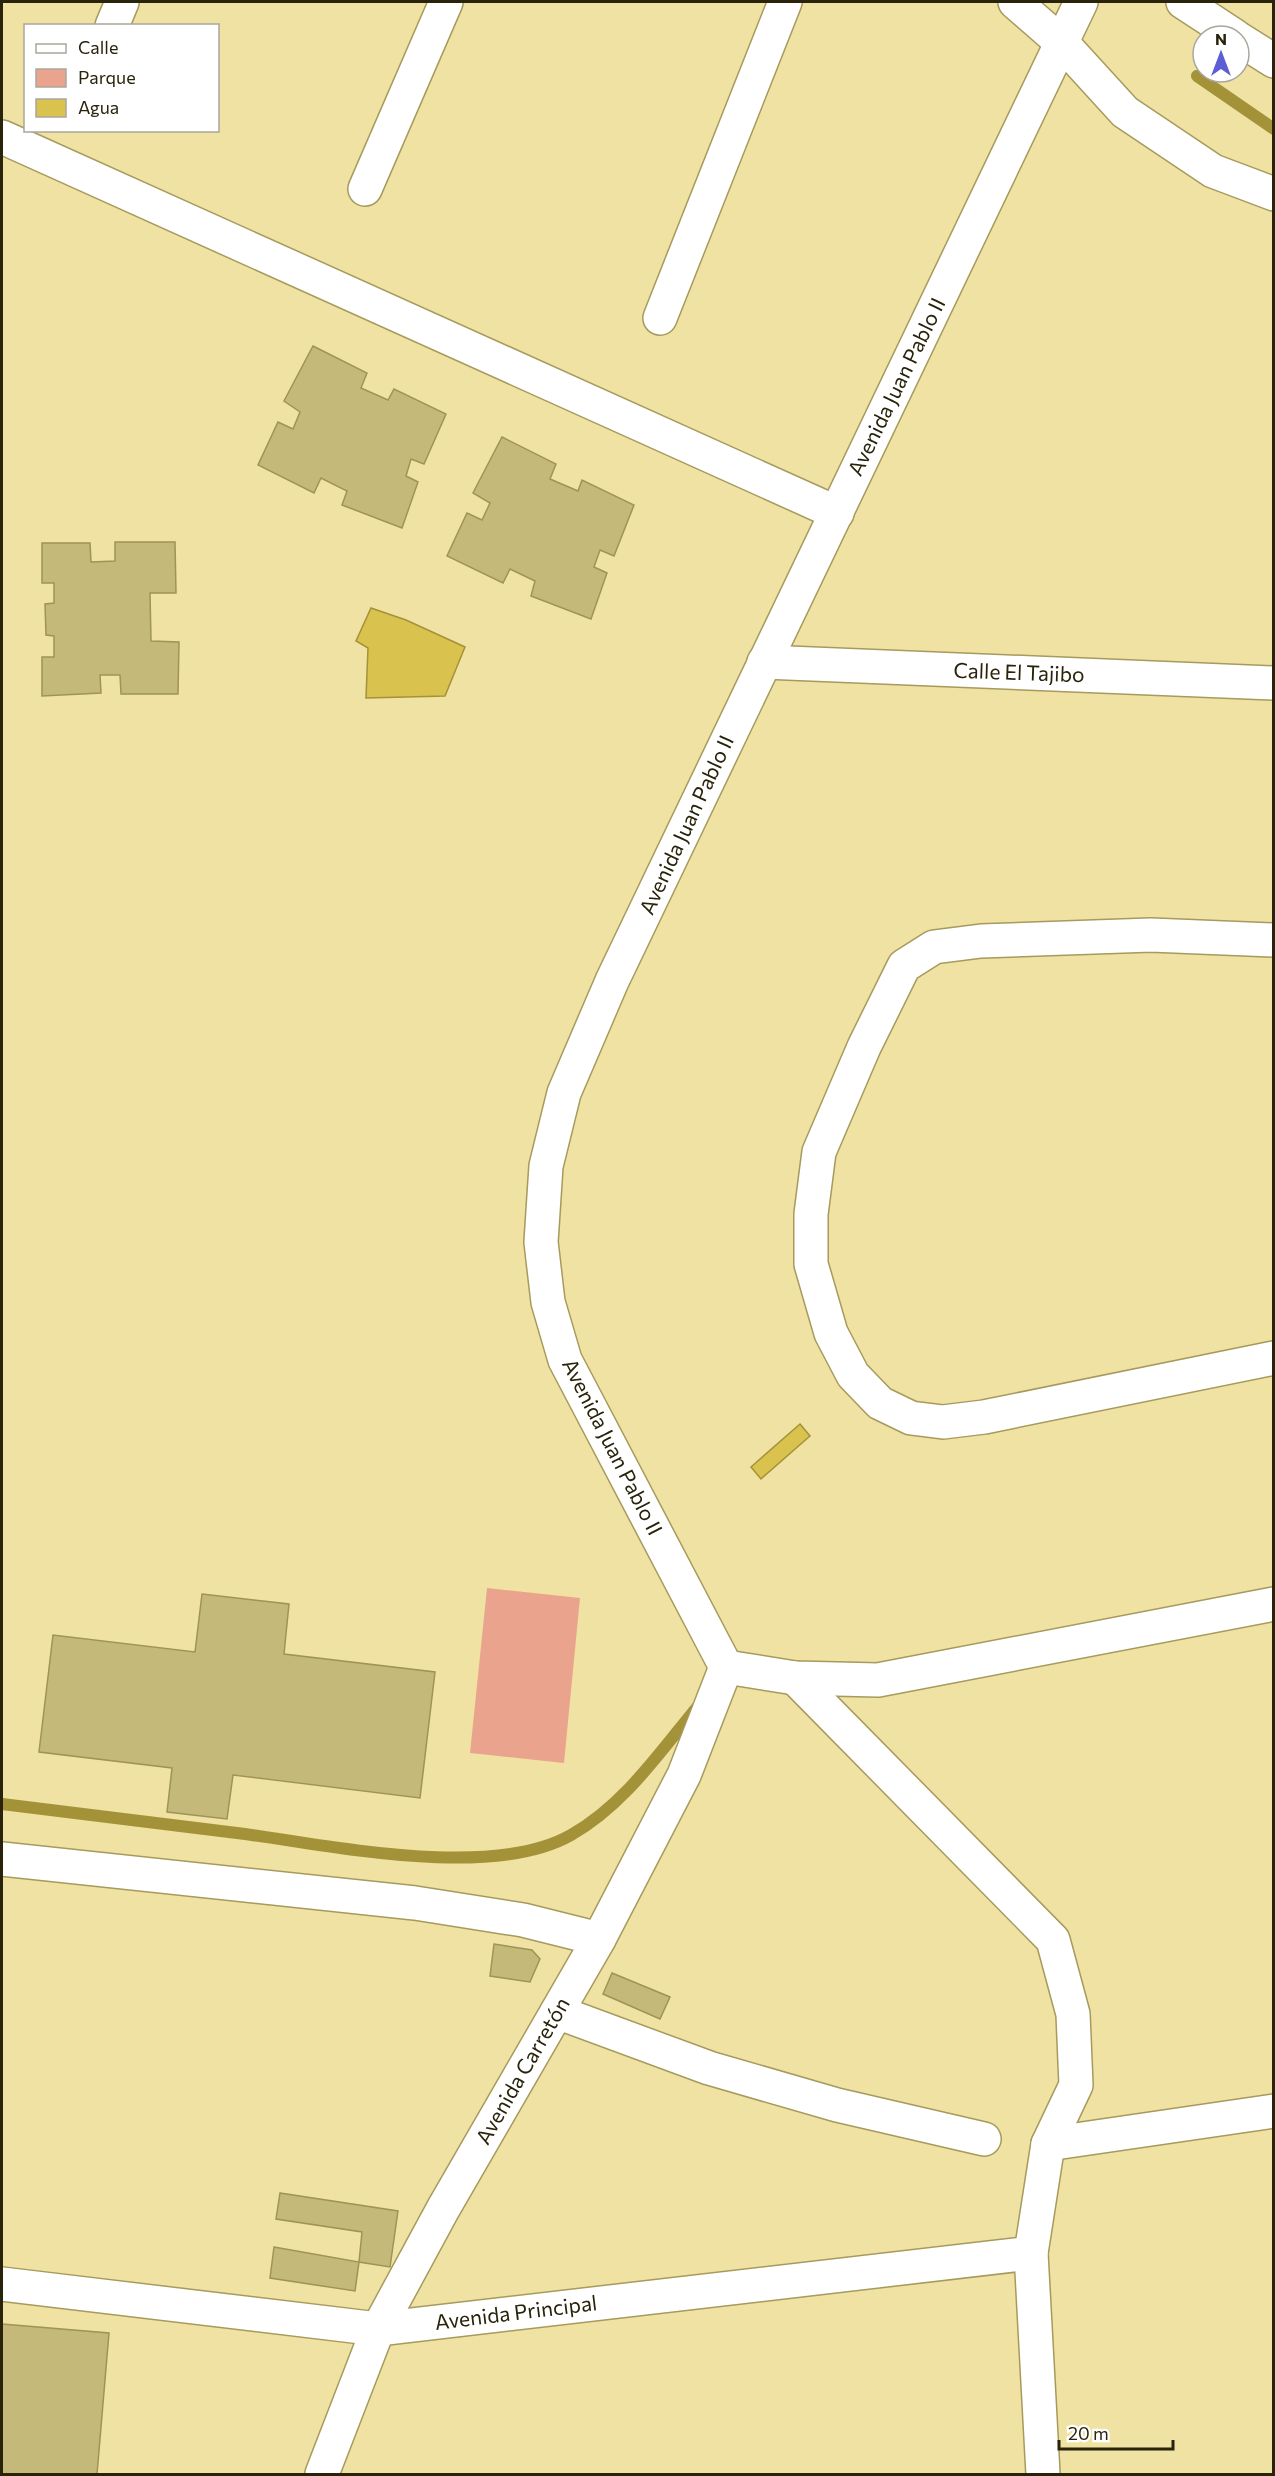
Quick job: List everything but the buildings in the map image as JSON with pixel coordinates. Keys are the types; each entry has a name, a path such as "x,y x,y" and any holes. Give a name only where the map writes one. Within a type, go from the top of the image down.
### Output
{"street":[{"path":"113,24 122,2"},
{"path":"365,189 446,2"},
{"path":"660,318 785,2"},
{"path":"1015,2 1062,43 1125,112 1213,171 1274,194"},
{"name":"Avenida Juan Pablo II","path":"726,1667 565,1360 548,1302 541,1242 546,1166 564,1093 612,981 1082,2"},
{"path":"1183,2 1217,24"},
{"path":"1251,47 1274,61"},
{"path":"2,137 837,513"},
{"name":"Calle El Tajibo","path":"764,662 1274,683"},
{"path":"1274,940 1151,935 981,940 934,947 904,966 864,1047 819,1152 811,1214 811,1264 831,1333 853,1375 879,1403 911,1418 943,1422 984,1417 1274,1358"},
{"path":"726,1667 795,1678 878,1680 1274,1604"},
{"name":"Avenida Carretón","path":"322,2475 378,2330 443,2209 599,1940 684,1775 726,1667"},
{"path":"795,1678 1053,1940 1073,2014 1076,2085 1048,2144 1031,2253 1043,2475"},
{"path":"2,1859 415,1903 523,1920 599,1940"},
{"path":"557,2012 709,2068 837,2105 984,2139"},
{"path":"1048,2144 1274,2110"},
{"name":"Avenida Principal","path":"2,2284 378,2330 1031,2253"}],"green space":[{"path":"487,1588 580,1598 564,1763 470,1753"}],"water":[{"path":"371,608 406,620 465,647 445,696 366,698 368,648 356,641"},
{"path":"800,1424 810,1436 761,1479 751,1467"}],"waterway":[{"path":"1209,84 1274,129"},
{"path":"2,1804 411,1856 456,1858 499,1856 538,1848 571,1835 590,1823 608,1809 640,1776 698,1706"}]}
